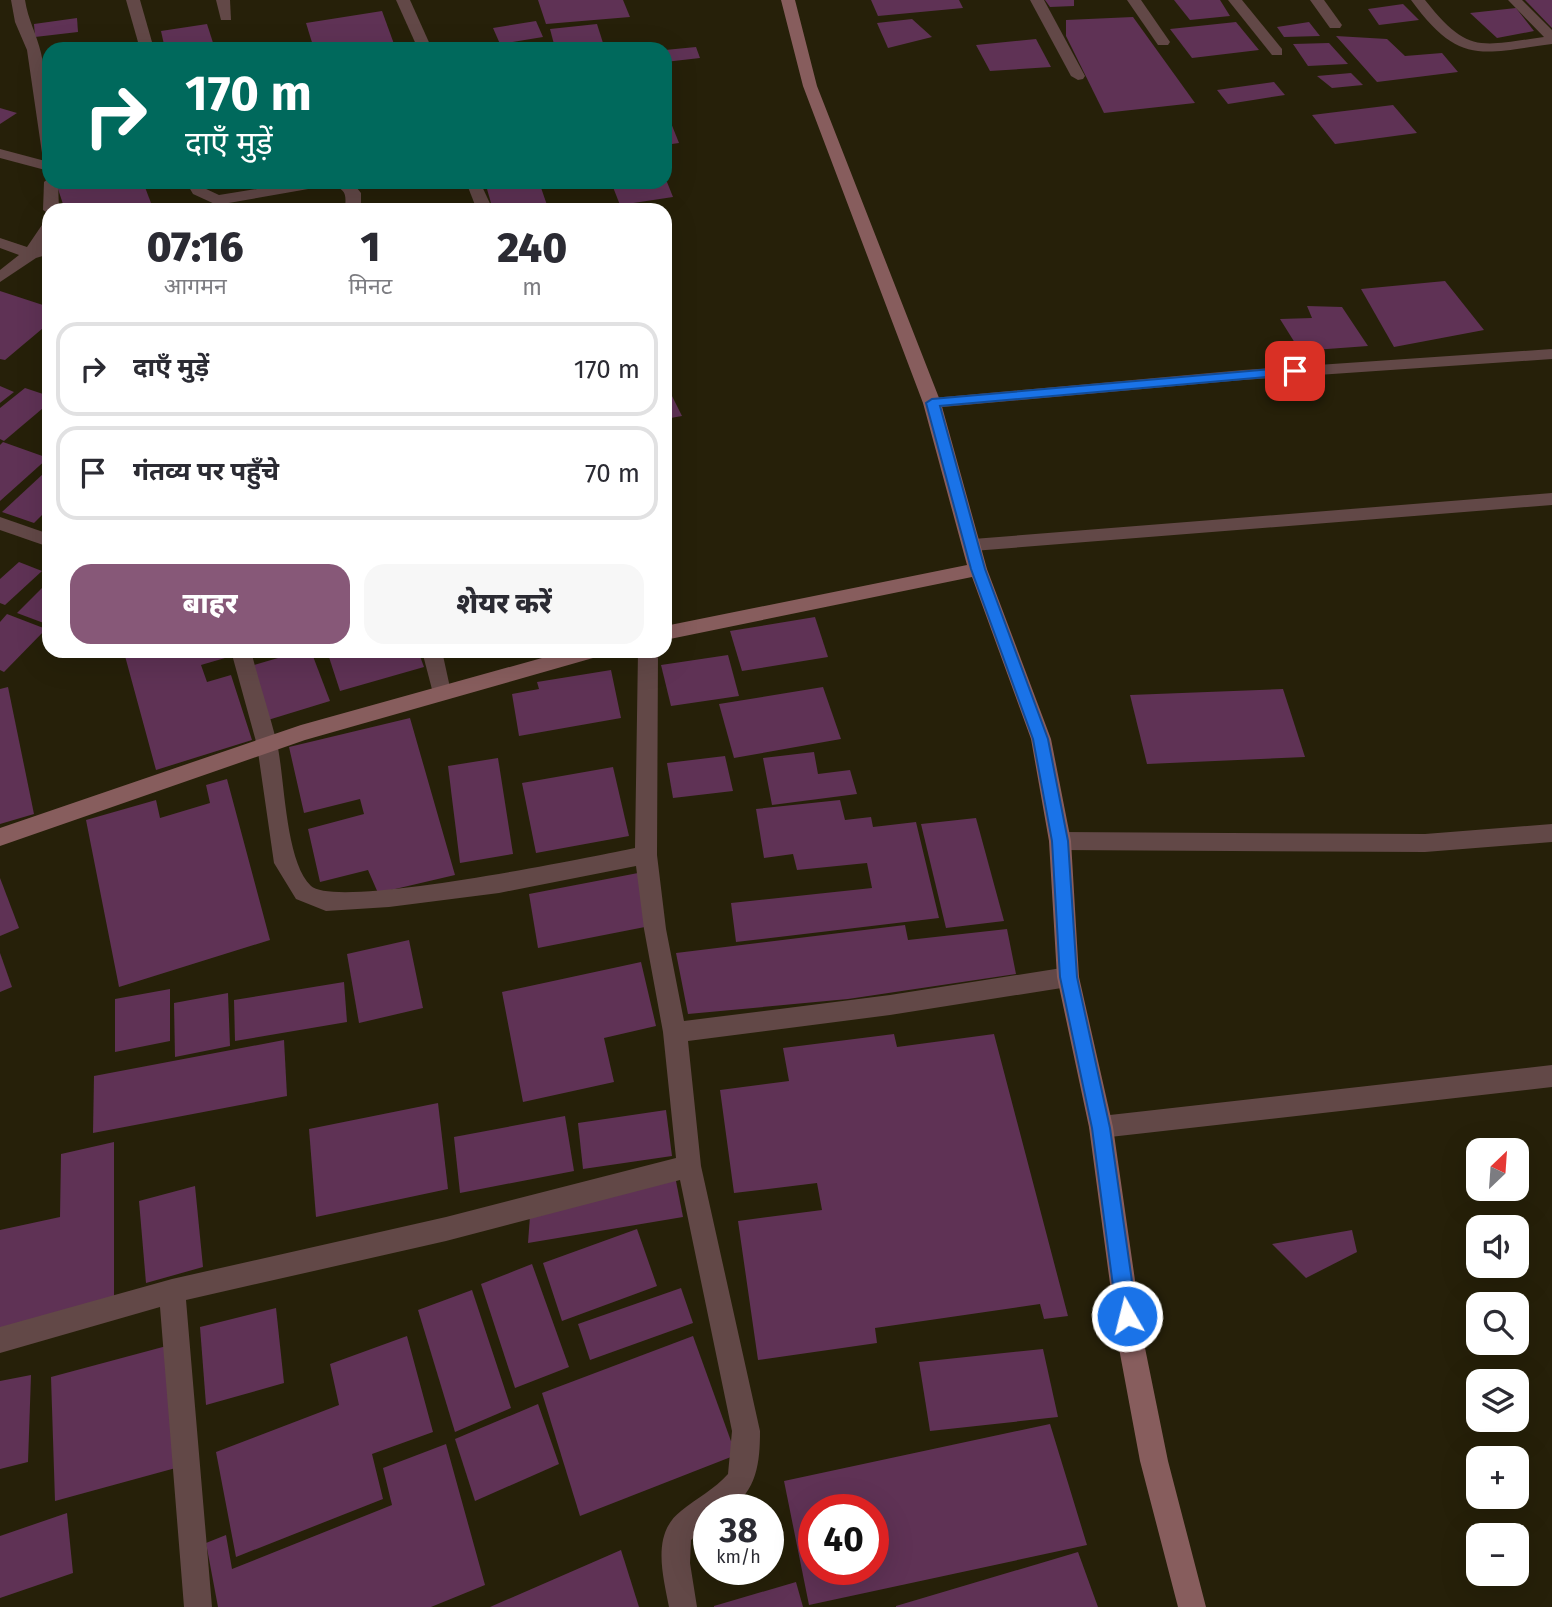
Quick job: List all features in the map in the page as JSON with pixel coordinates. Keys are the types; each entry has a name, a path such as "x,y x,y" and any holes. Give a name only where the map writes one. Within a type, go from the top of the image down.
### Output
{"street":[{"path":"18,0 22,22 34,50 42,105"},
{"path":"133,0 145,42"},
{"path":"223,0 226,17"},
{"path":"403,0 422,42"},
{"path":"788,0 810,86 932,403 978,569 1041,739 1060,841 1068,977 1101,1128 1139,1391 1154,1461 1192,1607"},
{"path":"1037,0 1078,76"},
{"path":"1134,0 1163,42"},
{"path":"1235,0 1277,52"},
{"path":"1317,0 1335,25"},
{"path":"1418,0 1444,30 1467,45 1490,46 1552,39"},
{"path":"1515,0 1552,39"},
{"path":"0,153 42,165"},
{"path":"197,189 217,200 284,189"},
{"path":"0,277 31,254 42,237"},
{"path":"0,243 31,254 42,251"},
{"path":"932,403 1243,375 1552,354"},
{"path":"973,545 1552,499"},
{"path":"0,523 42,538"},
{"path":"672,632 978,569"},
{"path":"242,658 267,745 285,863 304,893 326,902 389,898 499,884 646,855"},
{"path":"434,658 442,692"},
{"path":"0,837 267,745 442,692 567,658"},
{"path":"648,658 646,855 675,1032 690,1166 746,1431 747,1463 739,1486 688,1523 679,1534 675,1553 683,1607"},
{"path":"1060,841 1424,843 1552,833"},
{"path":"675,1032 890,1005 1068,977"},
{"path":"1101,1128 1552,1076"},
{"path":"0,1340 172,1290 446,1229 690,1166"},
{"path":"172,1290 198,1607"}],"building":[{"path":"538,0 623,0 630,17 546,24"},
{"path":"871,0 959,0 963,8 878,16"},
{"path":"1045,0 1074,0 1074,6 1050,7"},
{"path":"1174,0 1220,0 1230,16 1190,20"},
{"path":"1525,0 1552,0 1552,28"},
{"path":"1403,4 1419,20 1379,25 1368,9"},
{"path":"1516,8 1534,31 1497,38 1470,13"},
{"path":"382,11 393,42 312,42 306,23"},
{"path":"1133,17 1195,103 1104,113 1066,36 1066,20"},
{"path":"77,18 78,32 35,37 34,24"},
{"path":"912,19 932,37 888,48 877,23"},
{"path":"536,21 543,37 499,42 493,28"},
{"path":"1236,22 1259,50 1192,58 1170,29"},
{"path":"1309,22 1320,36 1284,37 1277,27"},
{"path":"207,24 213,42 163,42 161,31"},
{"path":"597,24 603,42 553,42 550,29"},
{"path":"1336,36 1387,39 1405,56 1442,53 1458,72 1377,82"},
{"path":"1036,39 1051,67 990,71 976,45"},
{"path":"1329,43 1348,64 1308,66 1293,44"},
{"path":"696,47 700,58 672,61 672,49"},
{"path":"1351,73 1363,85 1332,88 1317,76"},
{"path":"1274,82 1285,95 1228,104 1217,90"},
{"path":"1393,105 1417,133 1335,144 1312,115"},
{"path":"0,108 17,113 0,124"},
{"path":"672,126 679,143 672,144"},
{"path":"58,189 146,189 151,203 63,203"},
{"path":"487,189 541,189 546,203 491,203"},
{"path":"614,189 670,189 673,197 633,203 619,203"},
{"path":"1445,281 1484,330 1394,347 1361,289"},
{"path":"0,291 42,305 42,329 5,360 0,359"},
{"path":"1307,306 1342,307 1368,346 1300,351 1280,319 1312,318"},
{"path":"0,386 14,392 0,403"},
{"path":"25,388 42,394 42,409 4,441 0,439 0,408"},
{"path":"672,396 682,416 672,418"},
{"path":"3,442 42,456 42,463 0,501 0,445"},
{"path":"42,475 42,515 34,523 2,512"},
{"path":"19,562 42,571 5,605 0,603 0,579"},
{"path":"42,588 42,622 17,613"},
{"path":"7,614 42,627 42,633 4,672 0,670 0,622"},
{"path":"815,617 828,657 742,671 730,631"},
{"path":"728,655 739,696 671,706 661,665"},
{"path":"126,658 225,658 201,665 207,682 231,675 252,740 156,770"},
{"path":"278,658 314,658 330,701 268,720 251,666"},
{"path":"329,658 421,658 424,667 340,691"},
{"path":"611,670 621,718 519,736 512,694 539,689 537,682"},
{"path":"8,687 34,814 0,824 0,689"},
{"path":"823,687 841,739 734,758 719,704"},
{"path":"1283,689 1305,757 1147,764 1130,695"},
{"path":"410,718 455,875 378,893 368,870 320,882 308,829 364,814 360,799 304,813 289,747"},
{"path":"814,752 818,774 850,770 857,794 772,805 763,758"},
{"path":"725,756 733,791 673,798 667,763"},
{"path":"498,758 513,854 460,863 448,766"},
{"path":"613,767 629,836 536,853 522,783"},
{"path":"227,779 270,940 119,987 86,820 156,800 160,818 210,803 206,785"},
{"path":"840,800 845,820 871,817 873,827 916,822 939,918 736,942 731,903 872,888 867,863 797,870 793,854 764,858 756,809"},
{"path":"976,818 1004,921 946,928 921,824"},
{"path":"638,873 650,926 538,948 529,894"},
{"path":"0,878 19,928 0,936"},
{"path":"905,925 908,940 1007,929 1016,974 848,999 688,1014 676,953"},
{"path":"409,940 423,1008 359,1023 347,954"},
{"path":"0,953 12,987 0,992"},
{"path":"641,962 656,1026 604,1038 614,1082 523,1102 502,992"},
{"path":"344,982 347,1022 235,1041 234,1000"},
{"path":"170,989 170,1041 115,1052 115,999"},
{"path":"228,993 230,1046 175,1057 174,1003"},
{"path":"894,1034 897,1047 994,1034 1068,1316 1044,1319 1040,1304 875,1328 877,1343 758,1360 738,1221 822,1210 817,1183 734,1193 720,1090 789,1081 783,1048"},
{"path":"284,1040 287,1096 93,1133 94,1076"},
{"path":"438,1103 448,1189 316,1217 309,1129"},
{"path":"666,1110 672,1156 583,1169 578,1123"},
{"path":"565,1116 574,1171 460,1193 454,1137"},
{"path":"114,1142 114,1299 0,1330 0,1230 60,1217 61,1154"},
{"path":"675,1176 683,1217 528,1243 530,1216"},
{"path":"195,1186 203,1267 146,1283 139,1201"},
{"path":"637,1229 657,1286 562,1321 543,1263"},
{"path":"1352,1230 1357,1252 1306,1278 1272,1244"},
{"path":"532,1264 569,1367 515,1388 481,1284"},
{"path":"681,1288 693,1323 590,1360 578,1324"},
{"path":"472,1290 511,1408 455,1432 418,1310"},
{"path":"276,1308 284,1383 206,1405 200,1327"},
{"path":"407,1336 433,1432 372,1454 383,1499 236,1557 216,1452 339,1405 330,1364"},
{"path":"693,1336 736,1455 580,1516 542,1393"},
{"path":"174,1344 183,1466 55,1501 51,1377"},
{"path":"1043,1349 1058,1417 930,1431 919,1362"},
{"path":"31,1375 28,1462 0,1469 0,1381"},
{"path":"538,1404 559,1464 475,1501 455,1439"},
{"path":"1050,1424 1087,1545 809,1605 805,1585 889,1585 889,1494 798,1494 798,1550 784,1481"},
{"path":"446,1444 485,1585 431,1607 218,1607 206,1543 226,1535 232,1569 392,1505 383,1468"},
{"path":"67,1513 73,1573 0,1598 0,1536"},
{"path":"621,1550 639,1607 490,1607"},
{"path":"1078,1552 1098,1607 896,1607 896,1606"},
{"path":"796,1582 803,1607 714,1607 714,1606"}],"route":[{"path":"1127,1316 1101,1128 1068,977 1060,841 1041,739 978,569 932,403 1295,371"}]}
